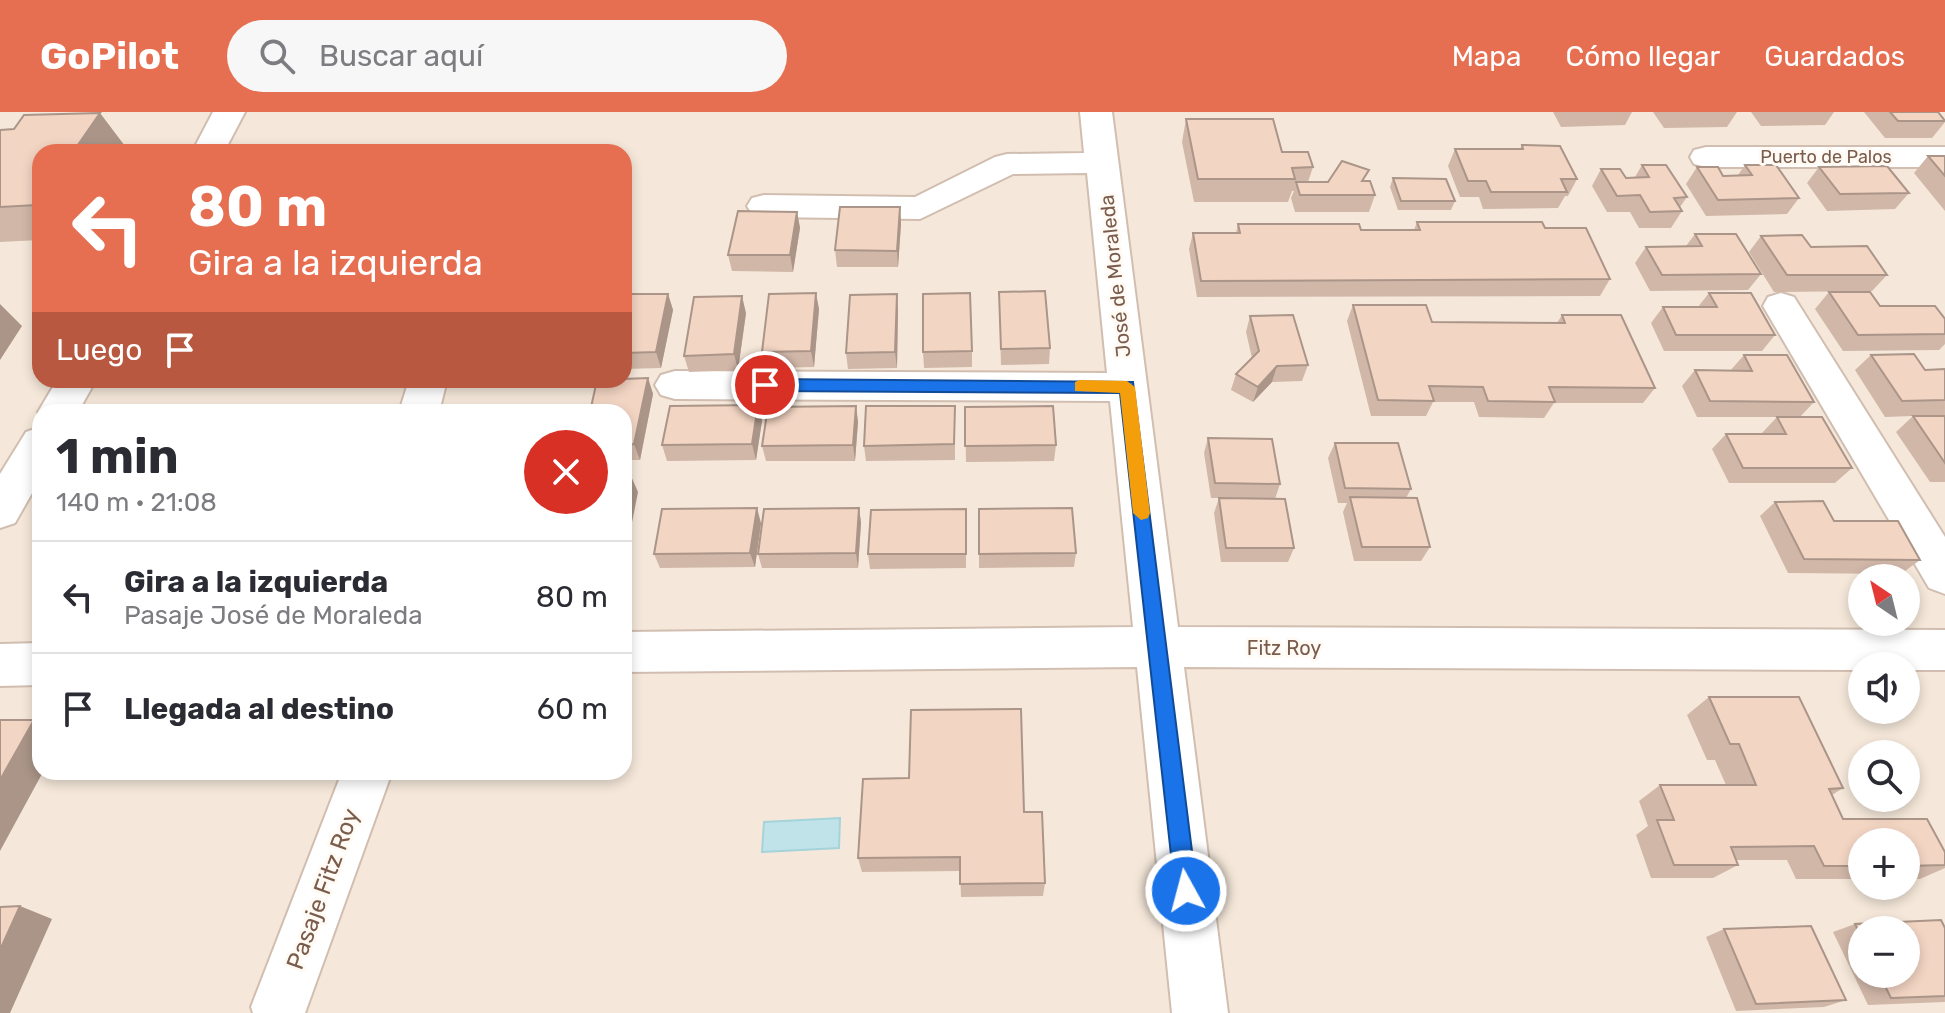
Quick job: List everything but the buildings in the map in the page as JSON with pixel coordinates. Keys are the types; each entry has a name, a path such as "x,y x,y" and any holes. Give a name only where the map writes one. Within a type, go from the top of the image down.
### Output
{"street":[{"path":"212,144 229,112"},
{"name":"José de Moraleda","path":"1096,112 1200,1013"},
{"name":"Puerto de Palos","path":"1706,157 1945,157"},
{"path":"764,206 920,208 1007,164 1102,163"},
{"path":"1781,306 1945,575"},
{"path":"675,385 1127,387"},
{"path":"0,511 32,457"},
{"name":"Fitz Roy","path":"632,652 1119,650 1156,647 1945,650"},
{"path":"0,665 32,664"},
{"name":"Pasaje Fitz Roy","path":"279,1007 364,780"}],"shaded area":[{"path":"0,112 1945,112 1945,1013 0,1013"}],"water":[{"path":"840,818 839,848 762,852 764,822"}],"slow traffic":[{"path":"1080,386 1127,387 1141,513"}],"route":[{"path":"765,385 1127,387 1186,891"}]}
